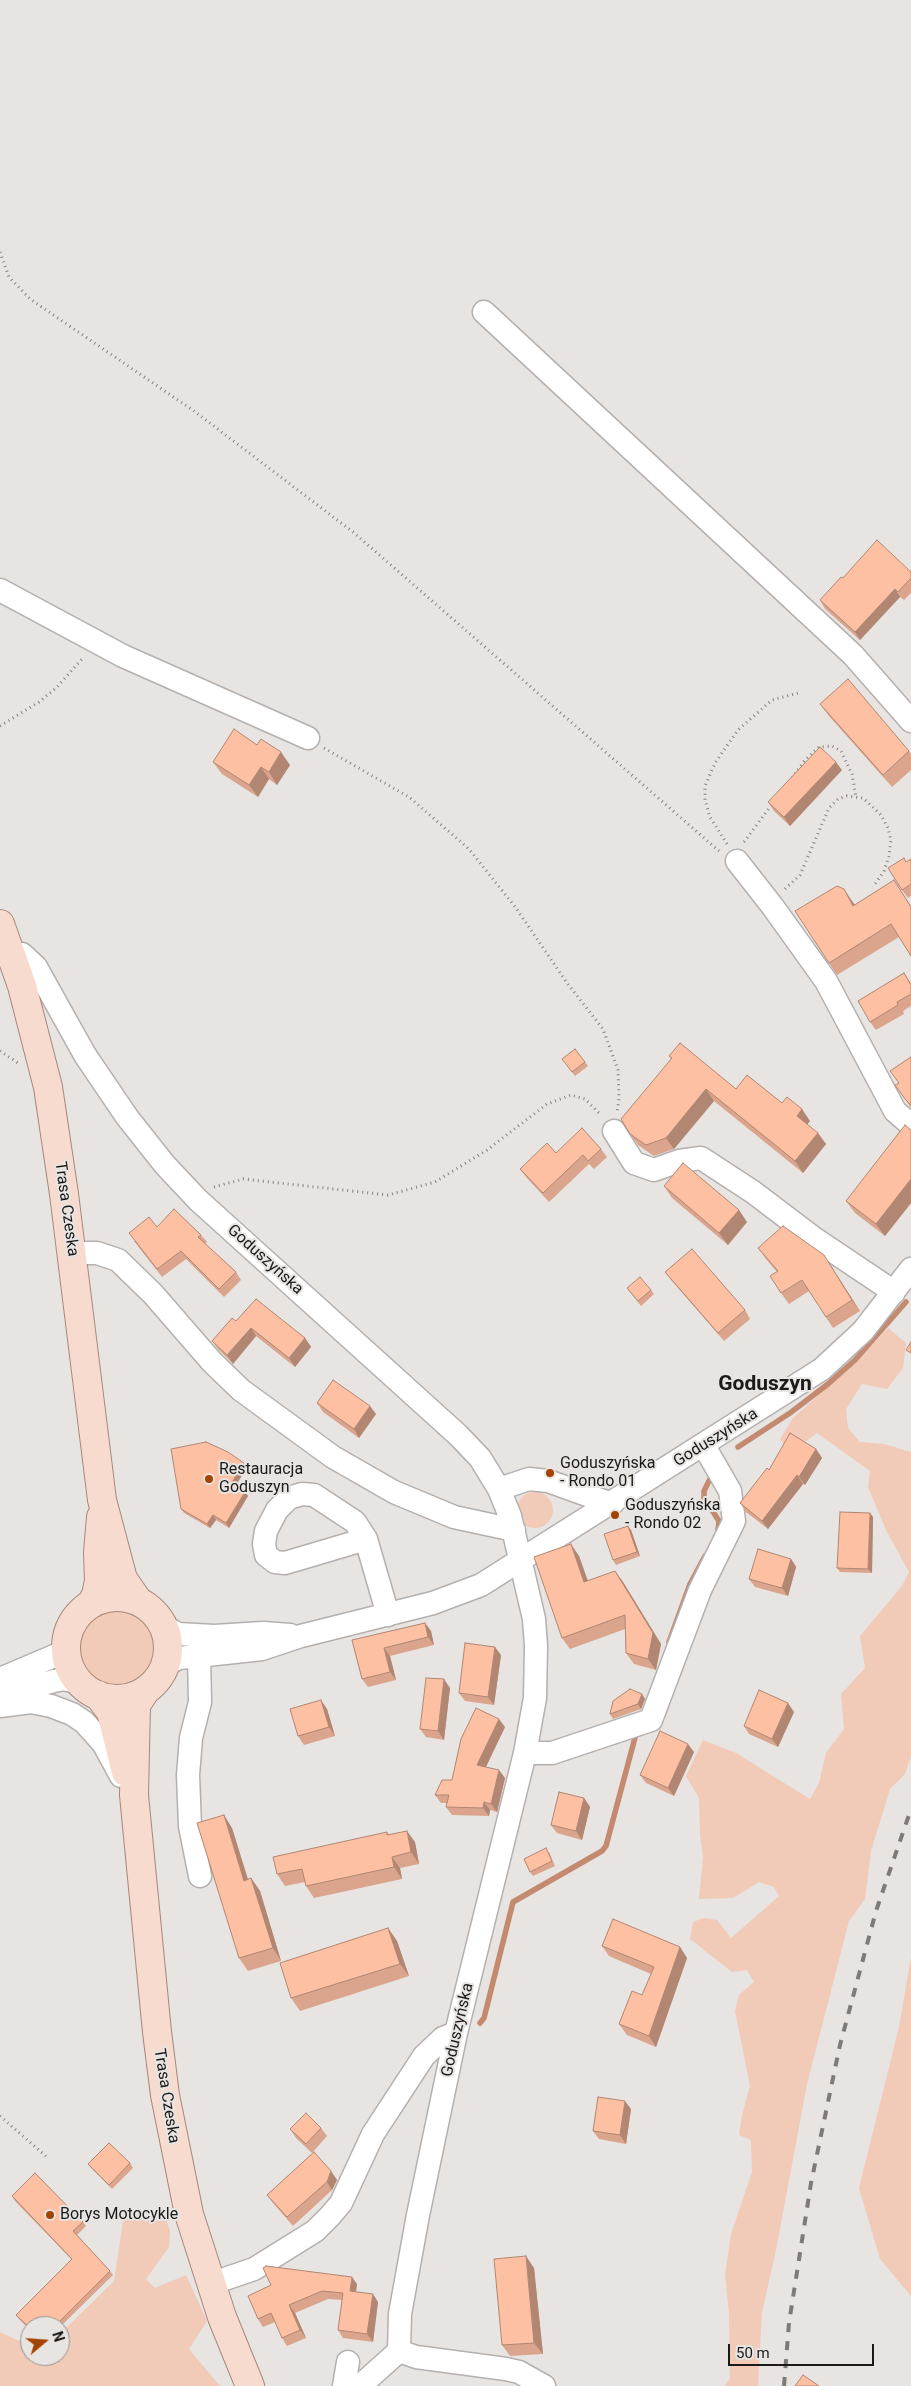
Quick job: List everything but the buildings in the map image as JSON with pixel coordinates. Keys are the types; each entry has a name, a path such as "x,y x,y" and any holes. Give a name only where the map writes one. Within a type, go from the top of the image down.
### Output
{"main road":[{"name":"Trasa Czeska","path":"0,924 11,953 35,1035 52,1114 102,1500 123,1579 138,1601"},
{"name":"Trasa Czeska","path":"91,1604 96,1595 99,1580 98,1552 102,1500"},
{"path":"114,1596 138,1601 153,1611 163,1626 168,1644 154,1680 123,1698 89,1689 72,1672 67,1661 66,1648 72,1622 80,1612 91,1604 114,1596"},
{"name":"Trasa Czeska","path":"154,1680 136,1705 134,1795 165,2095 189,2214 210,2284 250,2386"},
{"name":"Trasa Czeska","path":"89,1689 111,1712 120,1753 134,1795"}],"street":[{"path":"484,312 853,655 911,721"},
{"path":"0,590 123,656 308,738"},
{"path":"737,862 770,902 826,981 895,1111 911,1126"},
{"name":"Goduszyńska","path":"11,953 22,954 36,967 85,1055 128,1117 165,1165 198,1200 458,1434 480,1458 499,1489 514,1530 529,1593 536,1646 535,1698 525,1753 456,2033 418,2215 400,2314 399,2351"},
{"path":"614,1131 634,1163 654,1170 679,1161 701,1158 753,1192 815,1239 894,1292"},
{"path":"83,1253 97,1253 118,1260 241,1390 333,1457 394,1492 454,1517 514,1530"},
{"name":"Goduszyńska","path":"154,1680 171,1662 179,1658 199,1655 233,1654 262,1649 301,1636 388,1616 458,1595 481,1585 521,1562 822,1369 864,1331 911,1268"},
{"path":"525,1753 552,1753 651,1720 700,1590 734,1521 733,1502 730,1491 704,1446"},
{"path":"499,1489 529,1479 548,1481 612,1504"},
{"path":"366,1538 388,1616"},
{"name":"Goduszyńska","path":"163,1626 178,1634 228,1636 263,1633 301,1636"},
{"path":"0,1679 59,1654 66,1648"},
{"path":"199,1655 200,1702 191,1738 188,1775 190,1826 200,1876"},
{"path":"0,1696 64,1679 89,1689"},
{"path":"0,1706 31,1702 51,1706 72,1714 84,1722 103,1743 116,1769 134,1795"},
{"path":"210,2284 254,2270 315,2231 330,2216 341,2203 373,2134 424,2056 442,2038 456,2033"},
{"path":"360,2386 399,2351 416,2357 519,2372 544,2386"},
{"path":"344,2386 348,2362"}],"path":[{"path":"0,252 9,277 30,299 194,411 353,532 722,854 737,862"},
{"path":"0,726 39,702 56,688 96,642"},
{"path":"737,862 710,817 705,800 705,786 715,763 738,730 772,700 799,693"},
{"path":"308,738 409,797 470,849 516,908 567,983 603,1029 618,1070 620,1099 614,1131"},
{"path":"789,782 805,760 819,747 832,746 841,751 852,774 856,797"},
{"path":"737,862 744,841 778,796"},
{"path":"770,902 800,875 830,808 838,799 847,796 863,798 881,814 888,828 891,840 884,871 873,887"},
{"path":"198,1200 211,1188 243,1179 388,1195 435,1182 487,1150 547,1104 571,1095 585,1099 614,1131"},
{"path":"0,2116 48,2158"}],"shaded area":[{"path":"888,1328 906,1343 903,1368 887,1389 862,1384 846,1409 848,1428 860,1442 884,1444 911,1452 911,1756 905,1774 890,1789 871,1851 865,1899 849,1921 807,2084 776,2250 762,2312 758,2386 725,2386 730,2378 729,2314 725,2275 731,2234 752,2172 751,2140 739,2135 750,2086 735,2011 739,1995 754,1982 747,1970 732,1972 690,1939 693,1922 704,1918 717,1920 731,1938 779,1896 774,1887 759,1882 733,1898 699,1899 703,1857 700,1835 699,1798 686,1776 703,1740 736,1753 810,1799 819,1783 826,1753 844,1729 841,1694 865,1668 860,1636 902,1586 909,1572 886,1530 868,1487 870,1471 817,1433 805,1442 792,1441 785,1447 780,1439 793,1418 857,1361"},
{"path":"535,1492 542,1493 548,1497 552,1503 552,1517 548,1523 542,1527 535,1528 528,1527 522,1523 518,1517 517,1510 518,1503 522,1497 528,1493"},
{"path":"117,1608 132,1611 149,1625 153,1632 156,1647 153,1662 139,1679 132,1683 117,1686 102,1683 85,1669 81,1662 78,1647 81,1632 95,1615 102,1611"},
{"path":"911,1957 911,2296 880,2259 859,2188 899,2027"},
{"path":"137,2210 165,2216 170,2231 169,2247 146,2279 155,2288 186,2275 207,2321 189,2349 220,2386 0,2386 0,2332 20,2341 20,2366 70,2366 70,2324 114,2281 123,2221"}],"waterway":[{"path":"738,1447 790,1413 828,1384 855,1360 906,1302"},
{"path":"710,1479 704,1491 704,1498 719,1521 718,1530"},
{"path":"669,1642 690,1584 705,1556"},
{"path":"480,2023 484,2018 513,1902 602,1851 606,1846 636,1734"}],"railway":[{"path":"784,2386 789,2323 811,2183 840,2045 876,1911 911,1809"}],"place":[{"name":"Goduszyńska - Rondo 01","path":"550,1473"},
{"name":"Restauracja Goduszyn","path":"209,1479"},
{"name":"Goduszyńska - Rondo 02","path":"615,1515"},
{"name":"Borys Motocykle","path":"50,2215"}],"district":[{"name":"Goduszyn","path":"765,1385"}]}
